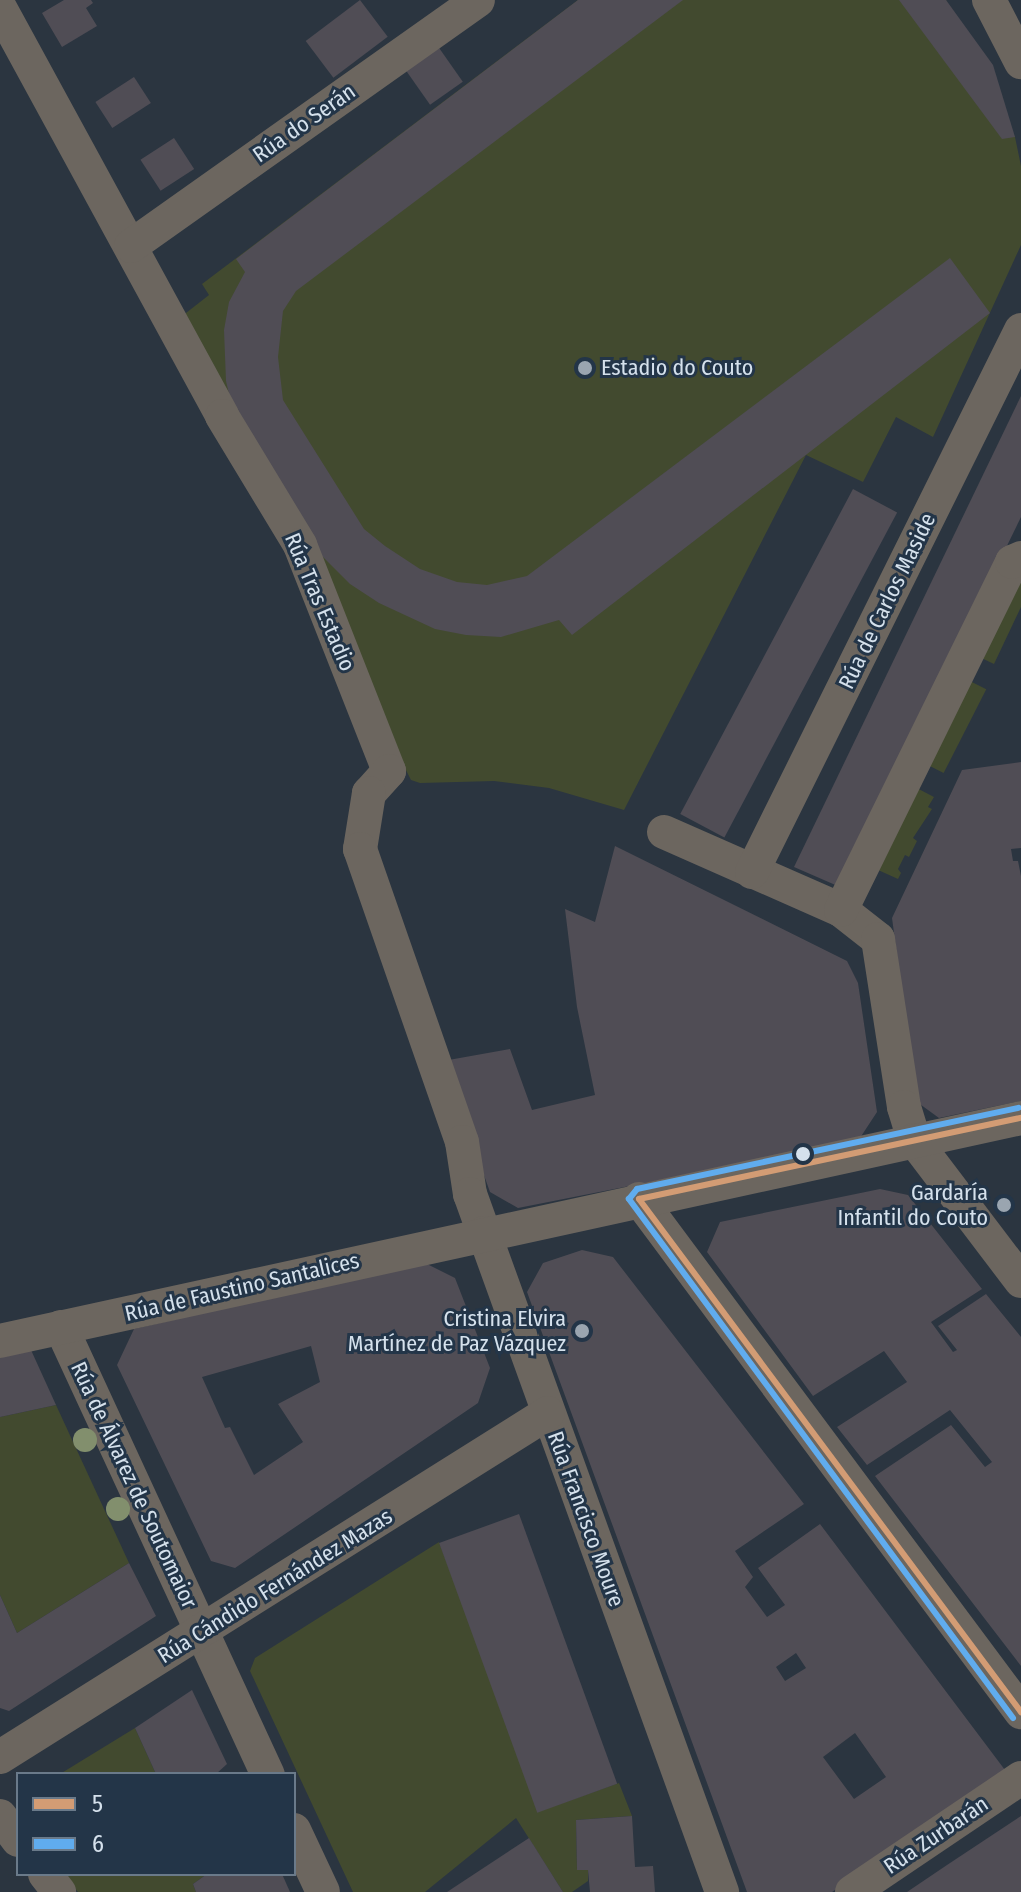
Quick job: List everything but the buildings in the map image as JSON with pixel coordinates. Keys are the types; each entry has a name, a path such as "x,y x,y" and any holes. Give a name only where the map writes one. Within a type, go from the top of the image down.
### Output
{"street":[{"name":"Rúa do Serán","path":"131,246 478,0"},
{"path":"989,0 1021,62"},
{"name":"Rúa Tras Estadio","path":"0,8 222,416 300,545 389,771 369,793 360,849 462,1142"},
{"name":"Rúa de Carlos Maside","path":"752,872 1021,330"},
{"path":"841,910 1012,562 1021,558"},
{"path":"664,832 841,910 878,939 904,1107 914,1140 1021,1281"},
{"name":"Rúa de Faustino Santalices","path":"0,1341 1021,1118"},
{"name":"Rúa Francisco Moure","path":"462,1142 470,1194 722,1892"},
{"path":"639,1199 1021,1712"},
{"name":"Rúa de Álvarez de Soutomaior","path":"61,1327 267,1772"},
{"name":"Rúa Cándido Fernández Mazas","path":"0,1757 548,1413"},
{"name":"Rúa Zurbarán","path":"852,1892 1021,1778"},
{"path":"0,1816 16,1837"},
{"path":"296,1834 323,1892"},
{"path":"47,1876 59,1892"}],"green space":[{"name":"Estadio do Couto","path":"578,0 946,0 1015,137 1021,166 1021,245 933,437 896,417 863,482 806,455 624,810 549,788 494,781 420,783 411,780 177,320 209,295 202,284"},
{"path":"1021,574 1021,607 994,664 975,655"},
{"path":"964,678 986,689 944,773 921,762"},
{"path":"909,784 934,797 928,807 932,809 913,838 917,841 909,857 905,855 898,869 901,873 898,879 867,865"},
{"path":"56,1405 129,1563 17,1633 0,1595 0,1417"},
{"path":"439,1542 540,1811 619,1783 632,1816 576,1820 577,1870 588,1870 588,1881 572,1892 563,1892 516,1818 425,1892 353,1892 250,1671 255,1658"},
{"path":"135,1728 155,1772 63,1772"},
{"path":"66,1876 204,1876 193,1884 196,1892 78,1892"}],"transit line":[{"name":"6","path":"1013,1718 629,1199 637,1189 1019,1108"},
{"name":"5","path":"639,1199 1021,1118"},
{"name":"5","path":"639,1199 1021,1712"}],"place":[{"name":"Estadio do Couto","path":"585,368"},
{"name":"Gardaría Infantil do Couto","path":"1004,1205"},
{"name":"Cristina Elvira Martínez de Paz Vázquez","path":"582,1331"}]}
